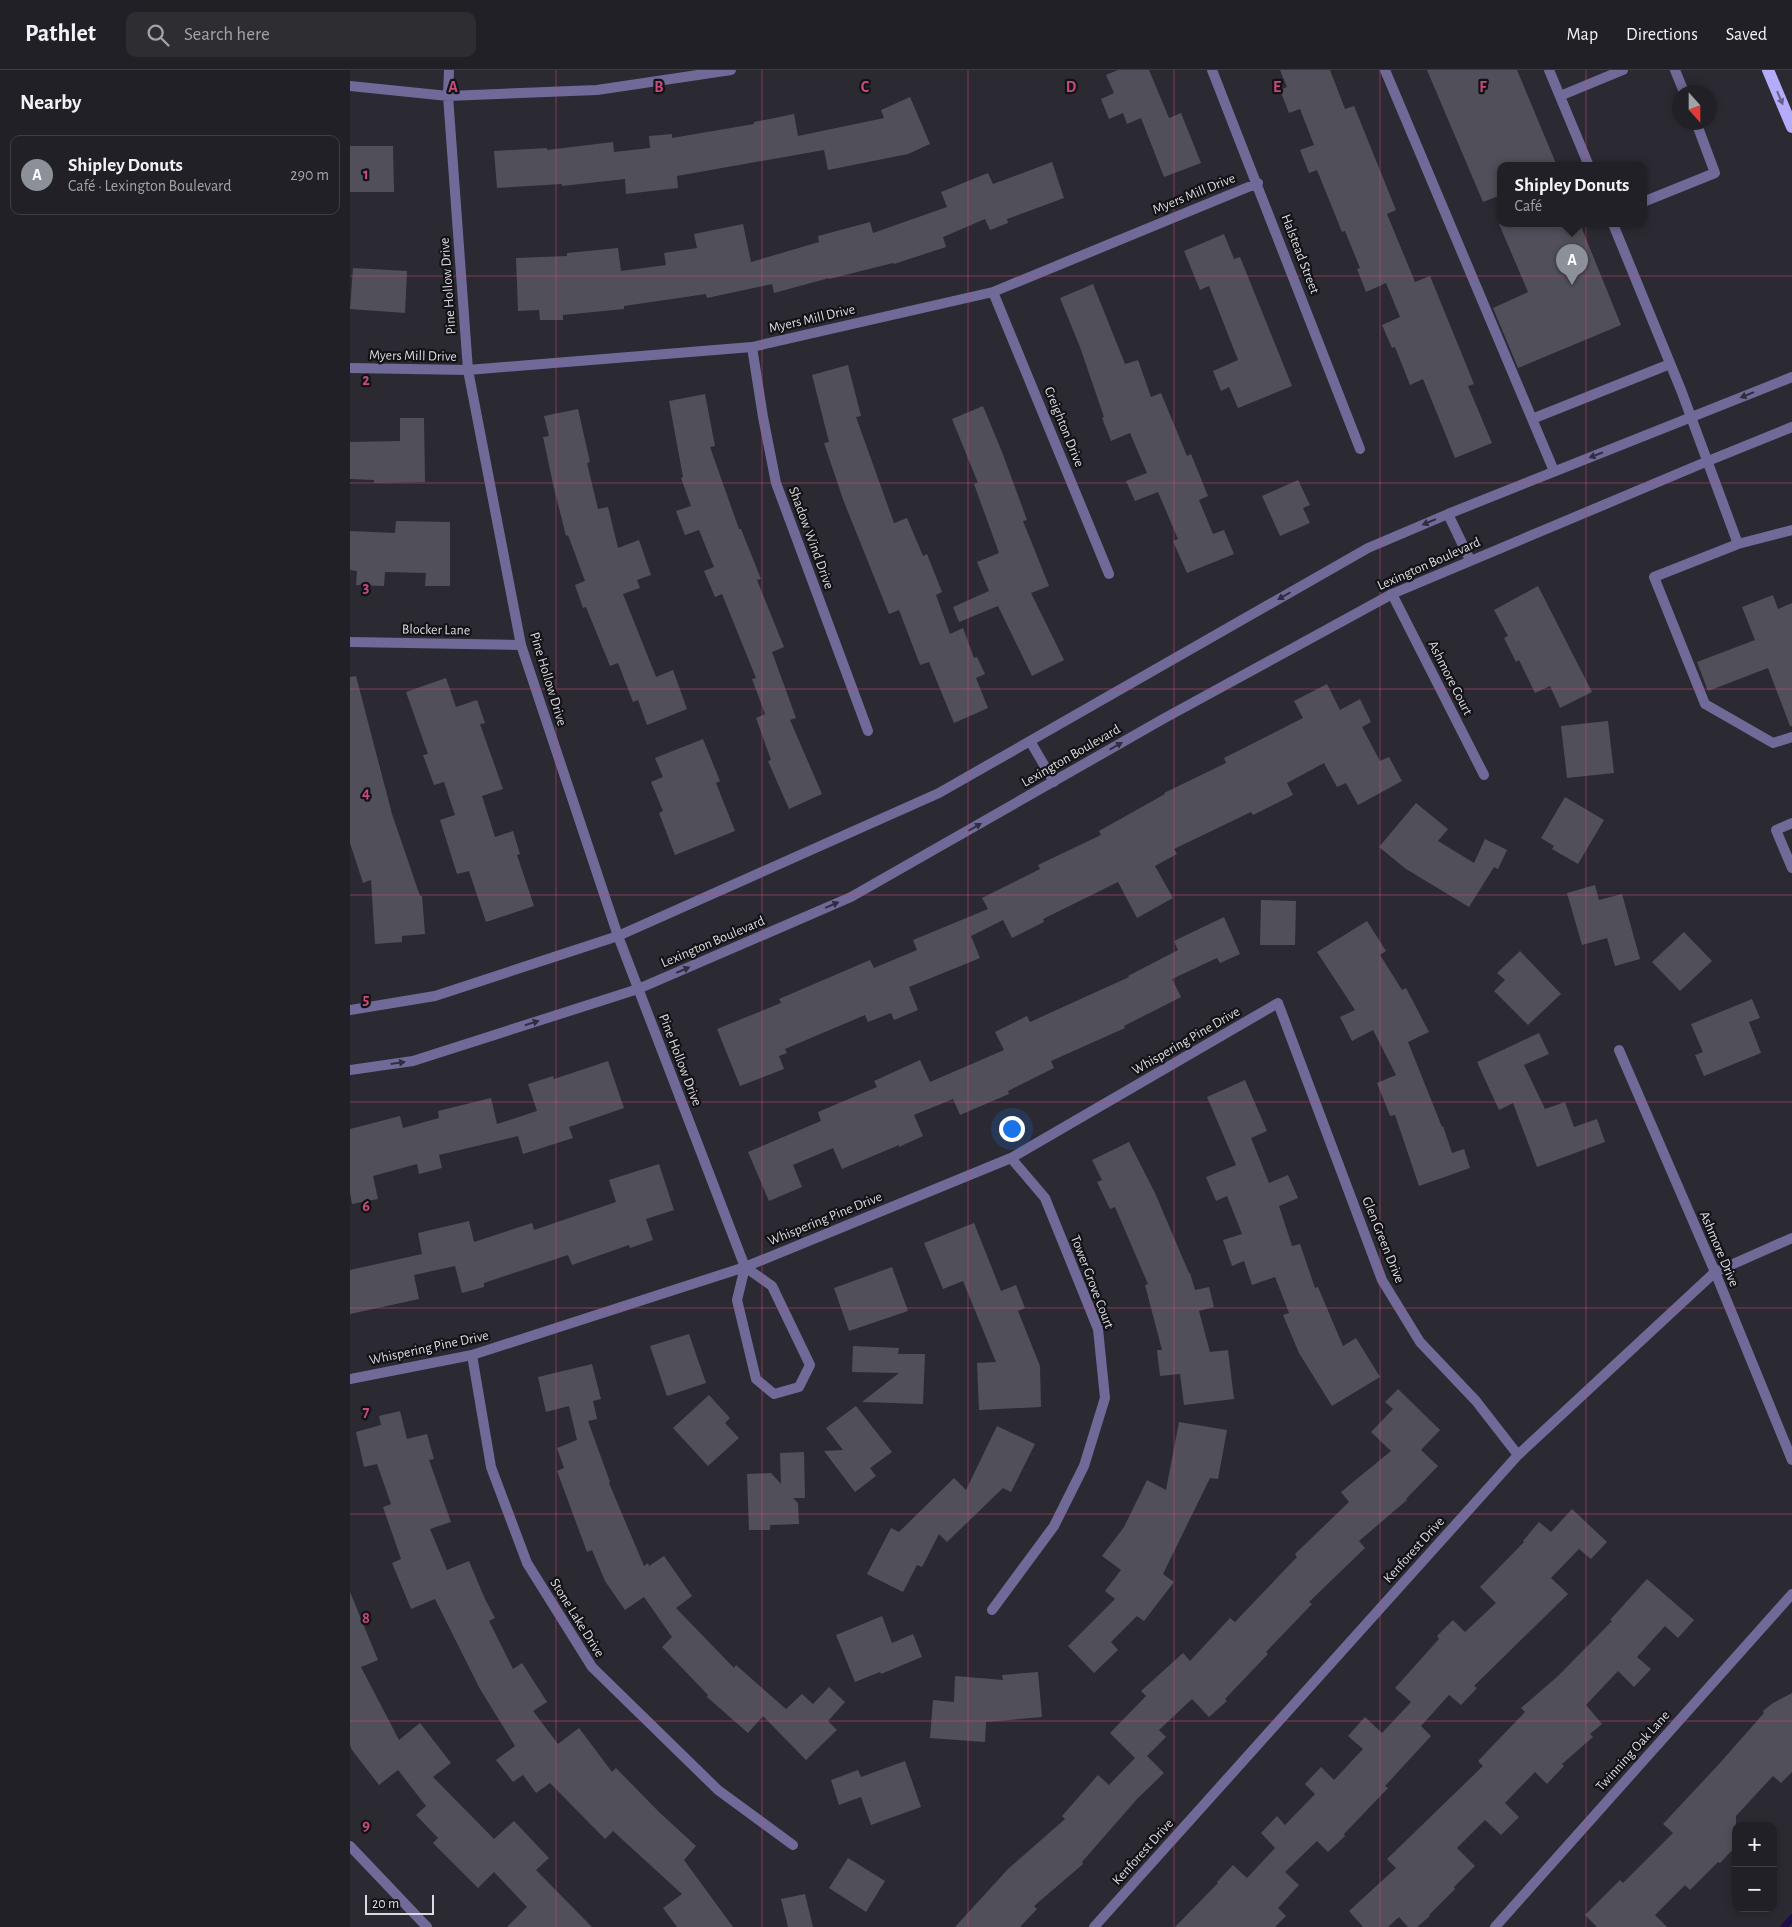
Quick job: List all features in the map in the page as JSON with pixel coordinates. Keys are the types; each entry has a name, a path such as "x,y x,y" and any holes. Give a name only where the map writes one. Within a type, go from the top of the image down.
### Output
{"main road":[{"path":"1768,70 1792,127"}],"street":[{"name":"Pine Hollow Drive","path":"449,70 448,96 468,370 521,646 618,936 745,1267"},
{"path":"350,86 448,96 597,90 731,70"},
{"name":"Halstead Street","path":"1212,70 1258,183 1360,449"},
{"path":"1385,70 1554,471"},
{"path":"1549,70 1587,162"},
{"path":"1560,96 1623,70"},
{"path":"1675,70 1681,85"},
{"path":"1647,200 1716,173 1699,130"},
{"name":"Myers Mill Drive","path":"350,368 468,370 752,347 993,292 1258,183"},
{"path":"1614,227 1691,417 1738,544"},
{"name":"Creighton Drive","path":"993,292 1109,574"},
{"name":"Shadow Wind Drive","path":"752,347 776,482 868,731"},
{"path":"1532,419 1670,364"},
{"path":"350,1010 435,996 618,936 939,793 1368,548 1554,471 1792,377"},
{"name":"Lexington Boulevard","path":"350,1070 413,1060 638,989 851,897 1163,719 1392,594 1792,427"},
{"path":"1448,514 1470,560"},
{"path":"1792,530 1738,544 1654,577 1705,704 1773,743 1792,737"},
{"name":"Ashmore Court","path":"1392,594 1484,775"},
{"name":"Blocker Lane","path":"350,642 521,646"},
{"path":"1030,741 1054,782"},
{"path":"1792,823 1776,830 1792,868"},
{"name":"Whispering Pine Drive","path":"350,1379 472,1356 745,1267 1011,1158 1278,1003"},
{"name":"Glen Green Drive","path":"1278,1003 1382,1280 1420,1342 1476,1401 1518,1455"},
{"name":"Ashmore Drive","path":"1619,1050 1715,1272 1792,1460"},
{"name":"Tower Grove Court","path":"992,1610 1054,1526 1084,1466 1105,1398 1098,1329 1045,1198 1011,1158"},
{"name":"Kenforest Drive","path":"1094,1927 1518,1455 1715,1272 1792,1238"},
{"path":"745,1267 772,1286 810,1365 798,1387 774,1394 756,1379 737,1300 745,1267"},
{"name":"Stone Lake Drive","path":"472,1356 492,1467 528,1563 592,1668 718,1790 793,1844"},
{"name":"Twinning Oak Lane","path":"1495,1927 1792,1594"},
{"path":"350,1846 427,1927"}],"building":[{"path":"1118,70 1149,70 1169,118 1181,113 1201,163 1164,177 1141,118 1127,124 1123,113 1109,119 1101,99 1114,93 1106,75"},
{"path":"1280,70 1330,70 1345,109 1354,106 1396,210 1387,214 1415,282 1430,276 1474,384 1468,386 1492,443 1455,458 1423,379 1410,385 1395,347 1392,348 1382,325 1400,317 1386,283 1366,292 1357,269 1360,268 1345,231 1342,232 1317,170 1309,173 1300,150 1314,145 1300,109 1289,113 1280,90 1287,87"},
{"path":"1427,70 1517,70 1555,162 1497,162 1497,197 1483,202"},
{"path":"910,97 930,144 908,154 828,170 824,150 677,176 678,188 626,194 625,179 562,186 562,184 497,188 494,151 547,148 547,150 613,142 614,152 650,148 649,136 672,134 672,138 754,124 754,122 794,114 798,136 884,118 881,110"},
{"path":"350,146 393,146 394,192 350,192"},
{"path":"1052,162 1064,198 1007,219 1008,223 990,230 985,219 943,237 946,247 894,264 829,278 774,293 772,284 707,298 706,294 624,306 624,309 563,315 563,320 540,320 539,310 518,311 516,258 567,256 567,253 618,248 621,271 666,265 664,253 697,248 694,234 743,224 751,262 819,242 818,236 870,222 873,233 947,207 941,192 988,173 993,184"},
{"path":"1500,227 1581,227 1621,325 1518,368 1493,308 1528,292"},
{"path":"1224,234 1234,259 1240,257 1292,386 1238,408 1229,387 1221,391 1213,371 1238,360 1209,286 1200,290 1184,251"},
{"path":"353,268 407,271 405,313 350,309"},
{"path":"1093,284 1125,364 1138,360 1151,397 1161,393 1187,456 1191,454 1208,496 1199,500 1213,534 1224,530 1234,554 1187,573 1173,541 1178,539 1158,492 1135,501 1126,481 1147,473 1130,433 1111,441 1080,347 1060,298"},
{"path":"848,365 861,416 856,417 894,523 907,518 923,556 927,554 942,592 936,595 950,634 963,628 974,658 977,657 985,674 976,678 988,708 954,723 929,662 920,665 899,610 889,614 844,502 824,443 829,442 812,375"},
{"path":"705,394 715,446 710,447 739,529 741,529 761,579 757,580 784,647 772,652 796,718 790,720 822,794 789,809 768,761 771,760 756,718 765,714 752,679 756,678 722,594 715,597 704,571 714,567 699,530 685,535 676,511 691,506 681,478 683,477 669,401"},
{"path":"983,406 1027,520 1023,521 1049,586 1031,593 1064,660 1032,676 998,606 959,622 953,607 989,591 977,562 999,553 974,484 978,483 952,419"},
{"path":"578,409 590,462 587,463 598,509 608,507 618,548 639,540 651,575 637,580 640,588 623,594 656,677 673,670 687,709 647,725 638,700 633,702 618,663 610,666 586,607 583,608 575,585 585,581 568,535 566,536 543,437 549,436 544,416"},
{"path":"400,418 424,418 425,482 374,483 374,480 350,479 350,442 400,441"},
{"path":"1298,480 1310,505 1303,508 1310,523 1280,536 1262,496"},
{"path":"396,521 450,522 450,586 425,586 426,573 385,572 384,586 356,585 357,571 350,570 350,531 395,533"},
{"path":"1538,586 1592,692 1560,708 1550,686 1535,693 1519,660 1516,662 1504,638 1508,636 1494,610"},
{"path":"1773,595 1778,609 1792,603 1792,726 1790,726 1768,668 1708,691 1697,662 1755,640 1742,607"},
{"path":"356,676 392,814 420,896 422,896 425,934 402,936 402,942 375,944 371,880 363,883 350,843 350,677"},
{"path":"446,678 456,707 477,700 485,723 480,724 503,789 482,796 495,837 513,831 520,854 517,855 534,906 486,922 469,871 457,874 440,820 455,815 444,782 434,785 423,755 428,754 406,692"},
{"path":"1327,684 1340,710 1360,699 1371,722 1362,727 1380,761 1389,757 1402,781 1358,805 1346,783 1337,787 1324,763 1287,783 1293,795 1253,815 1251,812 1174,849 1177,854 1155,866 1173,898 1137,918 1118,882 1043,919 1044,922 1012,938 1003,920 971,936 980,958 909,987 918,1010 894,1020 891,1013 868,1022 865,1015 785,1049 787,1053 779,1056 784,1069 740,1086 717,1029 781,1003 779,999 870,960 874,968 917,950 913,940 988,909 982,898 1040,869 1038,865 1101,835 1099,831 1164,793 1226,763 1224,758 1303,718 1294,701"},
{"path":"1608,721 1614,773 1567,778 1561,726"},
{"path":"703,739 720,781 716,783 735,831 675,855 659,813 663,811 651,782 663,777 655,758"},
{"path":"1565,797 1604,820 1578,864 1552,849 1554,846 1541,838"},
{"path":"1416,803 1448,829 1438,841 1474,863 1485,839 1507,850 1498,869 1494,867 1469,907 1406,869 1379,847"},
{"path":"1595,885 1599,900 1622,894 1640,959 1615,966 1607,938 1582,945 1567,893"},
{"path":"1261,900 1296,901 1295,945 1260,945"},
{"path":"1224,917 1240,954 1220,963 1217,958 1172,979 1181,997 1124,1026 1125,1028 1051,1061 1054,1068 1008,1091 1009,1094 960,1115 953,1099 914,1115 923,1136 899,1147 899,1145 842,1169 833,1148 793,1165 802,1187 769,1201 748,1152 821,1121 818,1112 877,1087 874,1081 920,1060 930,1082 1004,1050 995,1032 1027,1016 1030,1022 1129,977 1178,950 1174,941"},
{"path":"1367,921 1386,951 1380,955 1402,990 1406,988 1429,1032 1408,1042 1443,1126 1452,1153 1464,1149 1470,1168 1419,1186 1395,1115 1390,1116 1377,1083 1396,1075 1373,1030 1352,1041 1340,1017 1355,1010 1317,952"},
{"path":"1684,932 1712,961 1680,991 1652,962"},
{"path":"1520,951 1561,994 1528,1025 1494,991 1505,980 1497,973"},
{"path":"1752,999 1760,1018 1749,1022 1761,1053 1704,1076 1695,1055 1703,1052 1691,1024"},
{"path":"1539,1033 1549,1054 1524,1065 1545,1109 1565,1102 1574,1127 1597,1119 1605,1142 1537,1167 1513,1103 1499,1110 1477,1062"},
{"path":"608,1061 624,1108 569,1127 573,1138 523,1154 518,1136 439,1155 442,1168 419,1174 417,1164 373,1176 378,1199 352,1204 350,1193 350,1129 400,1116 403,1128 439,1118 438,1111 491,1098 497,1124 537,1111 528,1084 553,1076 554,1079"},
{"path":"1245,1080 1267,1131 1251,1138 1269,1183 1288,1175 1298,1198 1279,1206 1292,1246 1300,1244 1315,1288 1318,1287 1343,1346 1356,1338 1380,1377 1332,1406 1299,1353 1283,1315 1289,1313 1275,1277 1252,1285 1244,1261 1232,1266 1223,1240 1242,1234 1227,1196 1216,1201 1206,1177 1236,1165 1207,1097"},
{"path":"1129,1142 1155,1193 1190,1273 1195,1290 1209,1287 1214,1307 1199,1311 1210,1352 1228,1350 1234,1399 1184,1405 1180,1374 1160,1376 1157,1350 1162,1350 1145,1285 1148,1284 1115,1207 1110,1209 1097,1182 1102,1180 1092,1160"},
{"path":"659,1164 674,1210 646,1219 653,1240 630,1248 629,1245 572,1265 568,1255 484,1283 484,1287 462,1293 455,1266 414,1275 419,1299 350,1314 350,1270 422,1254 418,1233 469,1221 474,1242 532,1223 534,1230 616,1202 609,1180"},
{"path":"974,1223 1001,1291 1016,1285 1025,1308 1018,1311 1040,1366 1041,1407 979,1410 977,1363 996,1362 963,1281 943,1289 924,1243"},
{"path":"892,1267 908,1311 849,1331 834,1288"},
{"path":"689,1334 706,1383 667,1396 650,1346"},
{"path":"853,1346 899,1348 898,1354 925,1354 923,1404 862,1402 899,1373 852,1372"},
{"path":"592,1364 601,1399 593,1401 597,1419 588,1421 609,1483 644,1566 648,1563 649,1566 664,1556 692,1596 676,1608 734,1668 736,1665 786,1709 802,1694 813,1704 829,1687 845,1702 828,1721 837,1730 806,1760 763,1716 748,1733 707,1697 708,1695 662,1647 672,1637 644,1597 625,1610 605,1581 592,1550 587,1552 557,1471 564,1468 557,1448 577,1440 569,1406 546,1412 538,1377"},
{"path":"1398,1389 1440,1430 1421,1450 1438,1466 1407,1500 1359,1541 1365,1548 1309,1602 1312,1604 1266,1652 1268,1654 1225,1699 1227,1701 1209,1717 1192,1699 1159,1730 1166,1737 1147,1756 1164,1773 1137,1799 1082,1862 1083,1864 1034,1906 1037,1909 1020,1927 955,1927 1008,1869 1065,1819 1062,1816 1098,1775 1109,1785 1135,1758 1110,1733 1146,1696 1141,1691 1183,1653 1190,1661 1230,1618 1235,1622 1297,1557 1295,1554 1349,1502 1341,1492 1391,1451 1371,1432 1393,1409 1385,1402"},
{"path":"709,1395 730,1418 725,1423 739,1438 708,1466 673,1428"},
{"path":"856,1406 892,1452 870,1468 876,1476 855,1492 824,1451 843,1450 826,1428"},
{"path":"400,1411 407,1439 427,1434 434,1459 429,1460 451,1522 430,1529 447,1570 469,1561 495,1618 489,1621 513,1669 522,1663 547,1702 533,1711 558,1744 579,1728 612,1772 616,1768 696,1846 684,1860 733,1927 677,1927 663,1908 682,1894 613,1831 605,1839 550,1783 536,1793 523,1775 513,1782 496,1760 515,1746 480,1689 435,1599 411,1609 392,1563 401,1559 383,1507 391,1504 377,1464 364,1467 356,1432 381,1425 379,1416"},
{"path":"1179,1422 1227,1430 1218,1479 1210,1478 1163,1574 1174,1582 1144,1621 1137,1616 1111,1642 1118,1650 1094,1673 1068,1646 1115,1599 1105,1591 1121,1570 1102,1556 1124,1527 1147,1480 1166,1490"},
{"path":"997,1426 1035,1444 1011,1492 1003,1488 947,1542 939,1534 922,1567 917,1565 903,1592 867,1574 891,1528 899,1532 954,1478 966,1490"},
{"path":"804,1452 805,1498 793,1498 798,1503 799,1524 770,1525 770,1530 749,1530 747,1474 771,1473 781,1484 780,1453"},
{"path":"1572,1509 1607,1542 1591,1559 1579,1549 1551,1578 1568,1594 1474,1686 1477,1688 1461,1705 1449,1695 1421,1726 1431,1736 1385,1786 1388,1788 1344,1834 1345,1836 1328,1852 1317,1841 1285,1872 1299,1885 1278,1908 1286,1916 1275,1927 1175,1927 1233,1865 1247,1878 1275,1848 1261,1833 1277,1816 1285,1825 1315,1794 1305,1784 1321,1767 1334,1780 1363,1749 1348,1736 1365,1717 1382,1733 1411,1702 1395,1688 1439,1639 1437,1636 1453,1620 1465,1632 1496,1603 1480,1587 1524,1542 1539,1522 1551,1532"},
{"path":"1647,1579 1694,1620 1678,1638 1665,1626 1637,1657 1651,1669 1634,1687 1618,1671 1586,1705 1602,1724 1590,1734 1593,1737 1562,1764 1564,1766 1547,1784 1535,1772 1505,1803 1519,1817 1501,1835 1485,1820 1457,1848 1475,1866 1454,1887 1455,1889 1430,1916 1417,1927 1408,1927 1399,1917 1388,1927 1363,1927 1349,1911 1396,1868 1387,1859 1483,1766 1478,1761 1525,1712 1521,1708 1558,1676 1612,1621 1610,1620"},
{"path":"350,1592 378,1660 361,1667 399,1740 420,1723 451,1763 433,1777 494,1839 514,1821 549,1858 536,1870 592,1927 507,1927 527,1907 494,1872 478,1888 433,1843 438,1838 416,1815 426,1806 398,1770 379,1785 352,1750 350,1745"},
{"path":"882,1616 892,1643 913,1634 922,1657 881,1674 880,1672 855,1682 836,1635"},
{"path":"1038,1672 1042,1717 986,1722 985,1742 930,1738 933,1700 954,1702 955,1676 1003,1680 1002,1675"},
{"path":"1792,1693 1792,1772 1781,1783 1773,1776 1736,1816 1736,1822 1732,1822 1732,1850 1690,1890 1685,1885 1655,1915 1667,1927 1597,1927 1585,1915 1620,1880 1623,1883 1673,1833 1663,1824 1719,1764 1764,1713 1763,1711 1773,1703"},
{"path":"905,1761 921,1807 871,1825 861,1797 839,1805 831,1780 858,1770 861,1777"},
{"path":"848,1858 885,1881 866,1912 829,1888"},
{"path":"805,1894 813,1927 788,1927 781,1899"}],"waterway":[{"path":"1784,1927 1792,1918"}],"place":[{"name":"Shipley Donuts","path":"1572,285"}]}
